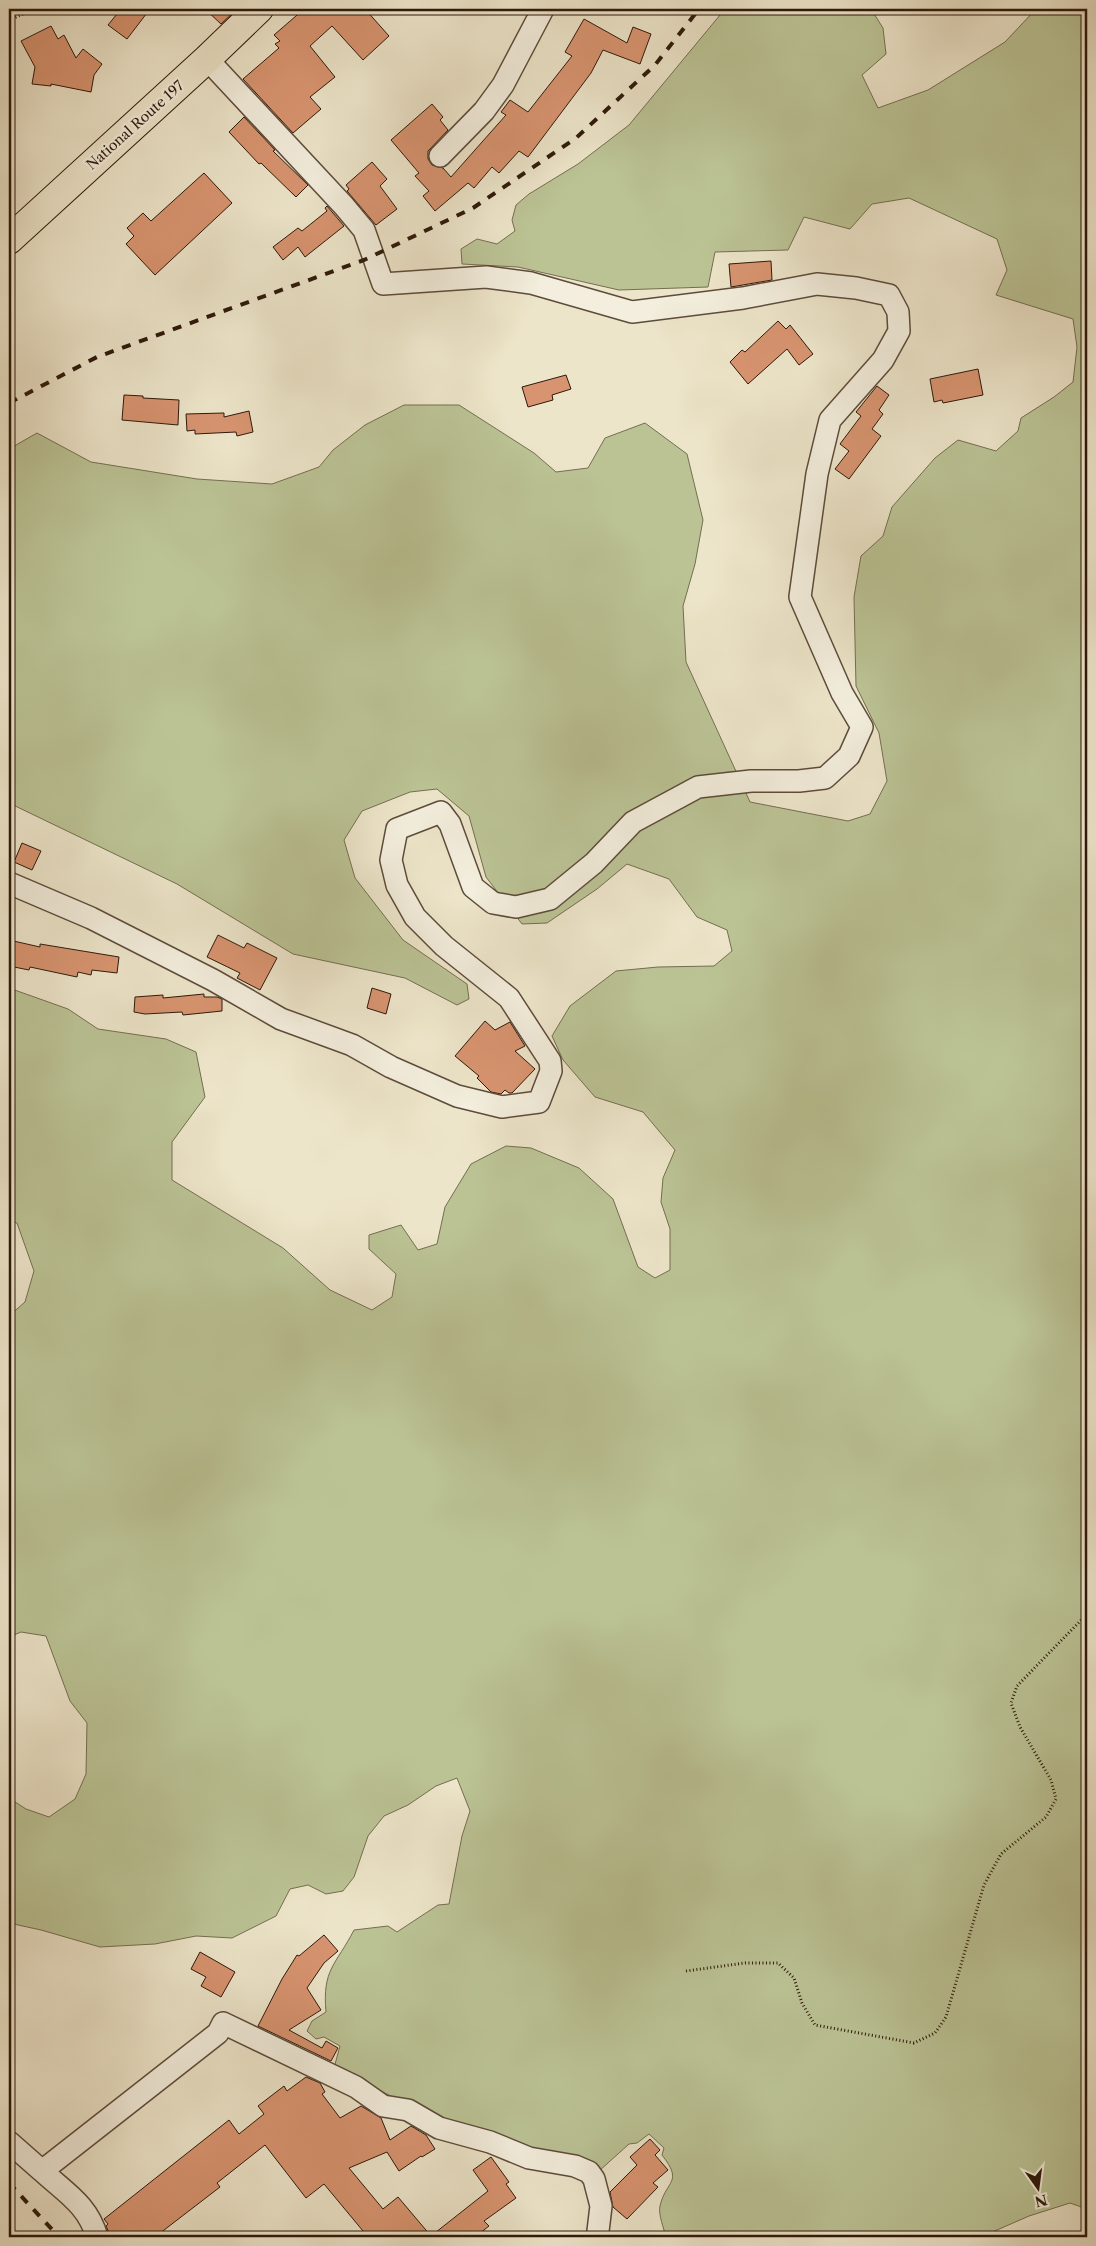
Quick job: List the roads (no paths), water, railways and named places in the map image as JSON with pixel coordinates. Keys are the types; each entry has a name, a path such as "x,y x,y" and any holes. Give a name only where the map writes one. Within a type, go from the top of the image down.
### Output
{"highway":[{"name":"National Route 197","path":"9,240 207,60 259,9"}],"street":[{"path":"440,156 484,111 503,86 543,9"},
{"path":"9,883 91,918 212,980 281,1019 352,1045 392,1067 457,1096 502,1107 539,1102 551,1071 550,1061 509,998 444,946 415,917 397,885 391,860 397,829 441,812 450,824 473,887 493,903 516,907 550,899 594,863 633,822 698,786 825,778 849,756 862,727 842,693 800,597 817,474 830,420 883,360 899,331 898,312 889,295 856,288 817,284 742,298 632,312 531,283 486,277 382,284 364,230 344,206 207,60"},
{"path":"42,2171 218,2033 223,2023 356,2087 383,2106 408,2110 439,2128 490,2142 529,2158 575,2166 589,2172 594,2179 601,2206 598,2231"},
{"path":"9,2142 84,2208 93,2223 97,2237"}],"railway":[{"path":"9,403 97,357 364,260 473,208 576,138 655,65 699,9"},
{"path":"9,2183 59,2237"}]}
